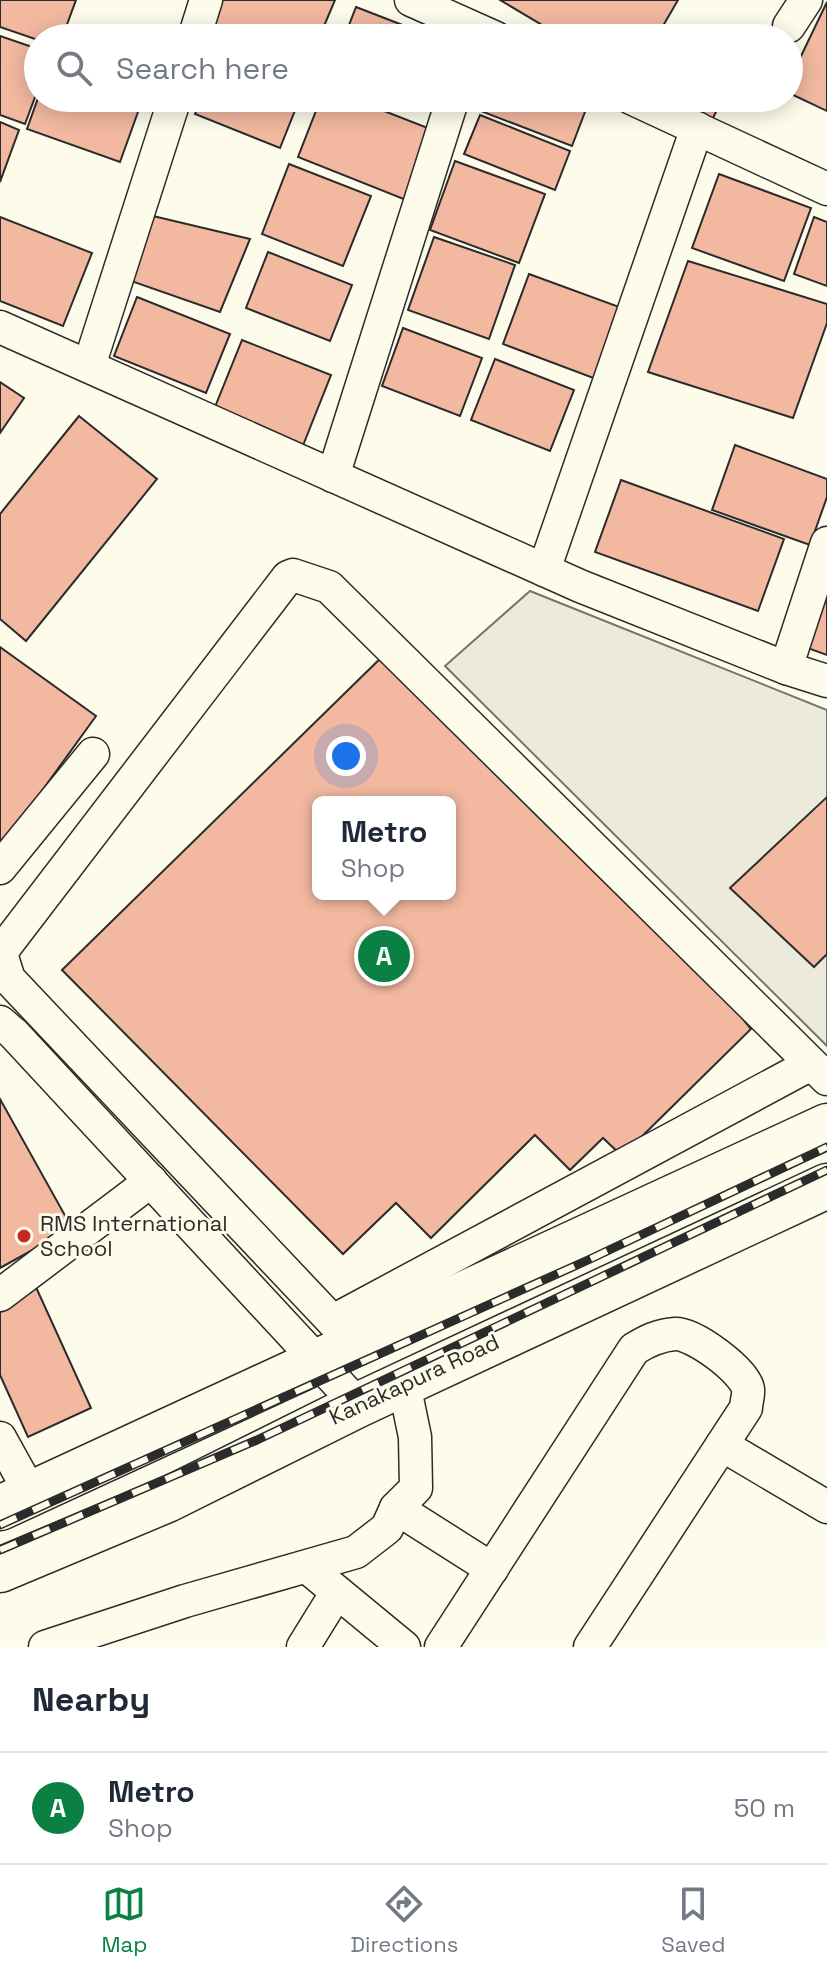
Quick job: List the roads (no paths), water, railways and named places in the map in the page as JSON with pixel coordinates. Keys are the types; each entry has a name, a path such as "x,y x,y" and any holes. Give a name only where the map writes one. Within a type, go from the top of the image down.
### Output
{"highway":[{"path":"15,1501 246,1393 336,1343 827,1126"},
{"name":"Kanakapura Road","path":"0,1570 167,1500 358,1405 827,1186"}],"street":[{"path":"198,24 206,0"},
{"path":"411,0 459,24"},
{"path":"89,366 171,112"},
{"path":"333,476 449,112"},
{"path":"662,112 827,189"},
{"path":"544,570 697,128"},
{"path":"0,327 544,570 786,668 827,681"},
{"path":"786,668 827,543"},
{"path":"336,1343 819,1071 329,587 293,575 278,590 4,948 2,957 9,979 336,1343 358,1405"},
{"path":"0,868 93,754"},
{"path":"0,1022 151,1181 336,1343"},
{"path":"0,1295 151,1181"},
{"path":"441,1647 634,1349 651,1338 679,1333 720,1356 739,1374 748,1390 746,1408 590,1647"},
{"path":"45,1647 185,1601 356,1552 387,1528 396,1508 416,1488 415,1437 404,1384"},
{"path":"0,1438 15,1501"},
{"path":"722,1445 827,1507"},
{"path":"396,1508 492,1569"},
{"path":"307,1567 404,1647"},
{"path":"303,1647 337,1592"}],"railway":[{"path":"0,1525 588,1260 827,1147"},
{"path":"0,1550 257,1440 827,1170"}],"place":[{"name":"Metro","path":"384,956"},
{"name":"RMS International School","path":"24,1236"}]}
